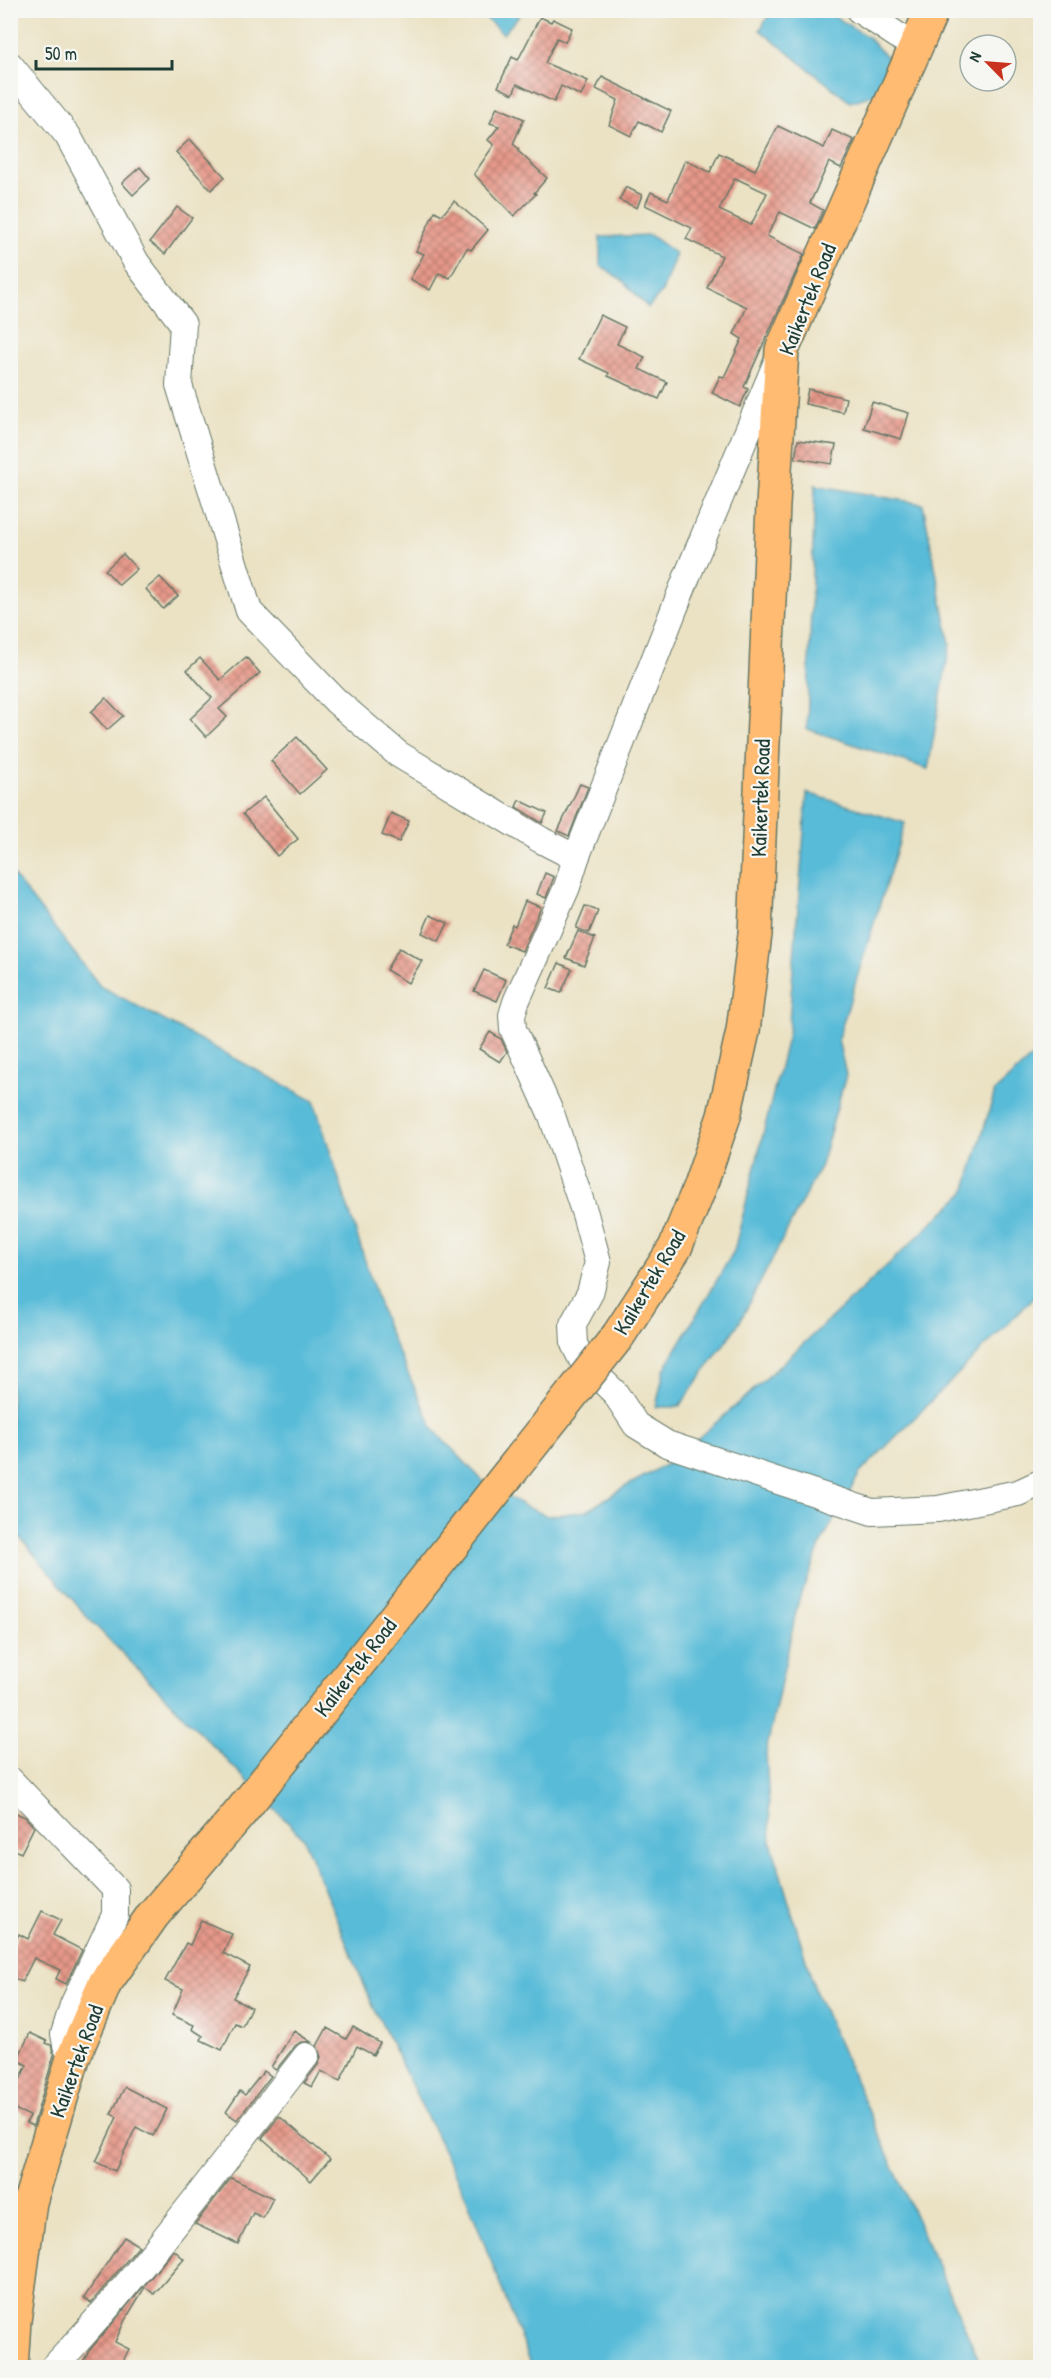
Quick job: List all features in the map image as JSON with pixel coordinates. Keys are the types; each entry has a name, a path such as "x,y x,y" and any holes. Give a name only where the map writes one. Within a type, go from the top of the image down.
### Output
{"main road":[{"name":"Kaikertek Road","path":"11,2367 14,2321 30,2202 73,2058 105,1983 153,1915 240,1813 618,1336 675,1248 691,1208 724,1116 743,1031 755,934 773,505 782,350 932,10"}],"street":[{"path":"859,10 915,47"},
{"path":"10,65 68,136 136,262 183,324 179,385 249,611 336,701 398,754 541,840 576,858"},
{"path":"782,350 688,574 576,858 567,887 512,1015 513,1029 552,1116 585,1214 598,1262 591,1293 573,1324 574,1344 583,1362 615,1393 636,1425 667,1444 872,1512 938,1509 1018,1493 1041,1483"},
{"path":"10,1780 115,1889 115,1915 73,2005 64,2034 66,2045 73,2058"},
{"path":"53,2367 84,2335 187,2210 306,2056"}],"water":[{"path":"478,11 523,11 503,34"},
{"path":"771,11 826,11 868,37 895,66 876,94 850,102 760,30"},
{"path":"650,235 676,254 662,292 648,308 623,281 600,265 600,237"},
{"path":"815,485 923,504 950,644 928,769 807,729"},
{"path":"807,793 905,823 838,1039 846,1075 821,1165 739,1323 679,1407 656,1407 664,1370 734,1251 788,1034"},
{"path":"10,871 100,986 314,1101 385,1323 434,1430 484,1482 524,1506 548,1516 587,1511 621,1489 669,1463 747,1396 965,1192 995,1091 1040,1050 1040,1291 860,1473 822,1541 798,1603 766,1752 771,1842 815,1990 982,2367 532,2367 467,2199 372,2004 303,1838 89,1619 11,1527"}],"building":[{"path":"540,17 551,22 553,19 572,28 565,42 557,38 545,63 588,81 581,96 561,86 554,102 517,84 513,94 498,87 512,57 518,60"},
{"path":"602,77 671,111 661,132 639,121 631,136 609,125 618,100 596,89"},
{"path":"497,107 524,119 513,144 547,178 534,193 536,194 514,216 474,174 494,145 488,140 499,126 490,123"},
{"path":"778,126 824,148 832,130 854,140 841,168 829,162 810,203 823,210 815,229 780,212 767,236 804,254 744,387 748,389 740,407 712,393 720,376 724,377 742,339 734,334 747,307 707,288 722,256 686,239 692,228 645,205 651,192 668,200 685,160 710,172 719,153 755,170","holes":["735,178 767,193 751,225 719,210"]},
{"path":"190,139 225,177 211,190 176,152"},
{"path":"140,167 150,179 133,195 122,183"},
{"path":"626,187 642,195 637,208 619,200"},
{"path":"454,201 488,230 471,250 467,248 450,278 439,273 430,290 410,279 424,254 416,251 435,211 442,215"},
{"path":"177,207 192,218 165,254 150,242"},
{"path":"600,315 625,327 617,344 645,357 639,369 667,382 659,399 608,376 609,373 579,359"},
{"path":"808,389 846,398 843,412 805,404"},
{"path":"872,402 909,413 901,439 864,428"},
{"path":"798,440 836,445 832,464 795,458"},
{"path":"123,554 137,569 119,585 105,570"},
{"path":"160,577 178,596 163,609 146,589"},
{"path":"246,657 260,673 219,709 227,717 206,737 190,719 212,698 187,670 200,658 220,680"},
{"path":"106,698 123,716 107,730 91,712"},
{"path":"297,737 327,770 300,794 271,761"},
{"path":"580,784 588,787 569,836 558,831"},
{"path":"264,797 298,839 277,856 243,814"},
{"path":"519,800 547,813 542,823 516,807"},
{"path":"391,813 409,821 399,842 382,835"},
{"path":"545,873 554,877 546,898 537,894"},
{"path":"525,901 541,907 522,951 504,944 512,924 515,926"},
{"path":"585,906 598,911 589,933 576,928"},
{"path":"430,915 448,923 439,941 422,933"},
{"path":"578,931 595,938 584,965 566,958"},
{"path":"399,948 422,961 408,983 386,970"},
{"path":"559,963 572,969 561,993 548,988"},
{"path":"484,970 506,980 497,1001 474,991"},
{"path":"490,1032 501,1039 507,1052 500,1062 479,1049"},
{"path":"10,1810 25,1817 34,1827 21,1853 10,1848"},
{"path":"42,1911 61,1920 53,1935 82,1950 66,1984 56,1979 60,1970 34,1958 22,1982 10,1976 10,1951 19,1934 28,1939"},
{"path":"201,1920 232,1934 223,1953 250,1967 233,1998 251,2007 242,2026 235,2023 222,2050 201,2040 203,2036 192,2029 194,2025 172,2015 183,1989 165,1981 186,1943 190,1945"},
{"path":"353,2027 380,2043 373,2055 357,2046 340,2081 321,2071 312,2087 304,2083 318,2065 321,2057 317,2046 327,2028 346,2039"},
{"path":"294,2031 311,2042 301,2042 295,2046 276,2070 271,2067"},
{"path":"30,2033 47,2041 54,2055 33,2126 26,2123 30,2116 10,2107 10,2100 27,2065 17,2060"},
{"path":"264,2071 271,2076 237,2120 226,2112 240,2091 245,2095"},
{"path":"125,2087 167,2109 153,2136 136,2127 115,2171 96,2162 117,2117 111,2114"},
{"path":"279,2116 330,2159 311,2181 262,2138"},
{"path":"231,2178 273,2198 263,2218 253,2213 238,2244 195,2224"},
{"path":"124,2237 139,2246 91,2303 84,2298"},
{"path":"174,2250 184,2259 154,2294 145,2287 125,2320 115,2342 129,2349 120,2367 91,2367 82,2363 89,2351"}]}
